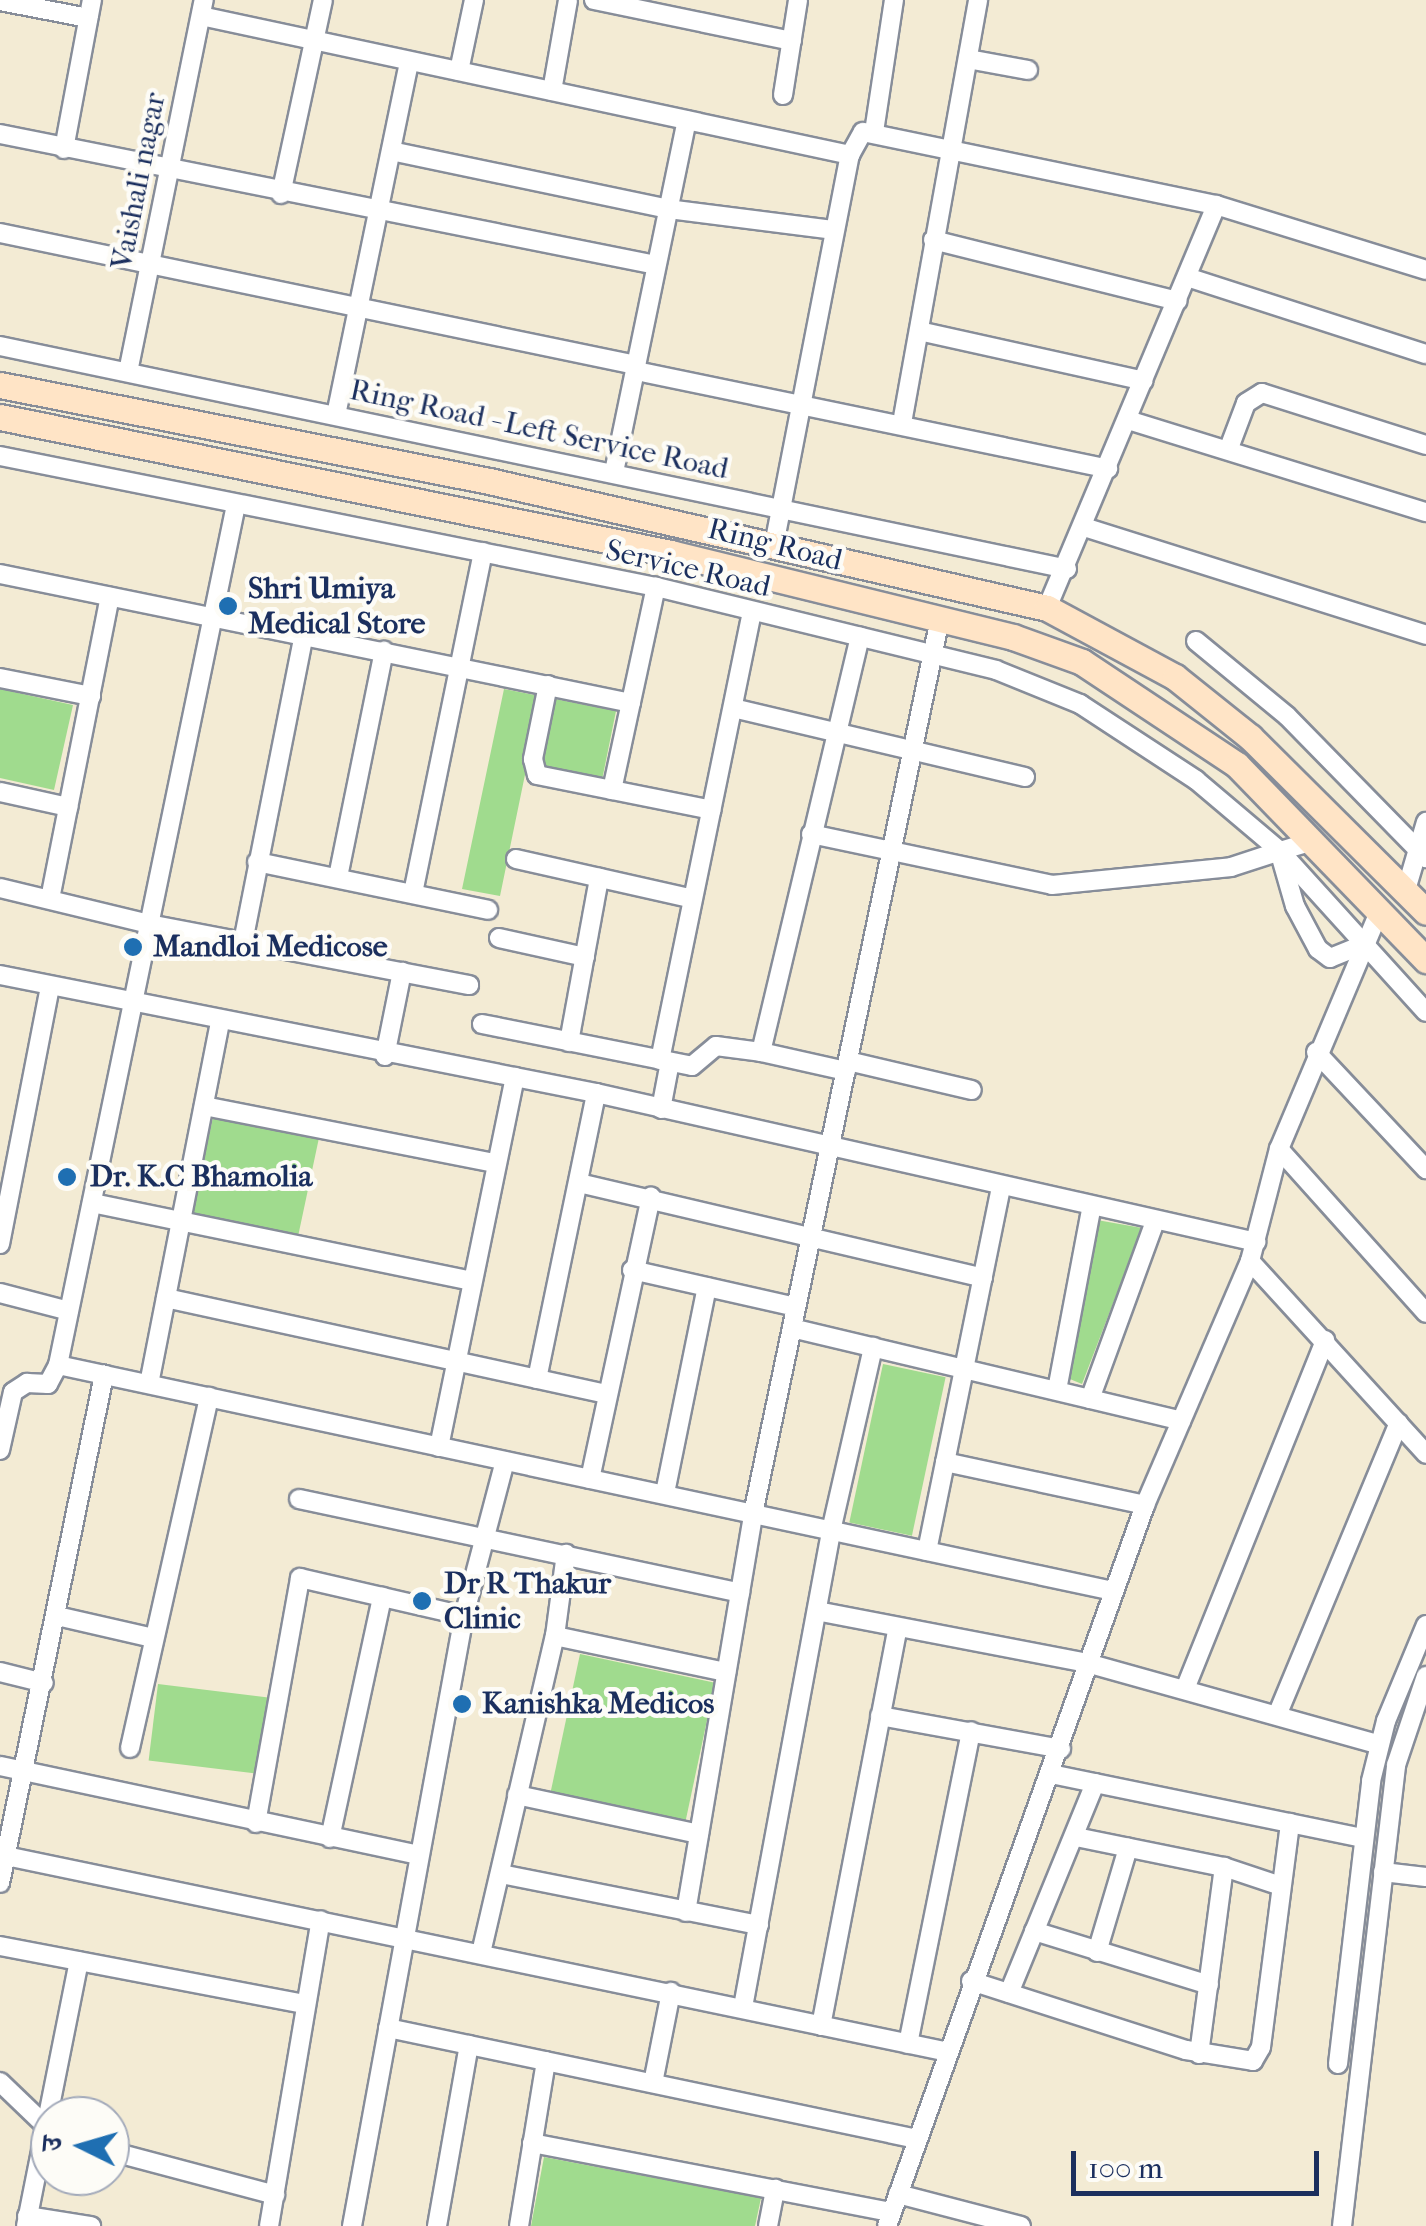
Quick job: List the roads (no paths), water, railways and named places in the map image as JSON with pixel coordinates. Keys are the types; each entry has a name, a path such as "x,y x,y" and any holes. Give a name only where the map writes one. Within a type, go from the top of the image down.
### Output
{"main road":[{"name":"Ring Road","path":"0,385 774,545 1046,608 1175,677 1334,818 1426,912"},
{"name":"Ring Road","path":"0,417 671,553 940,619 1082,662 1237,765 1426,960"},
{"path":"1313,841 1334,818"}],"street":[{"path":"281,194 324,0"},
{"path":"458,72 474,0"},
{"path":"552,91 568,0"},
{"path":"594,0 664,8 792,41"},
{"path":"784,95 798,0"},
{"path":"874,132 894,0"},
{"path":"902,423 978,0"},
{"path":"0,1 90,9 64,149"},
{"path":"202,8 314,40 850,155"},
{"name":"Vaishali nagar","path":"128,372 202,8"},
{"path":"968,58 1028,70"},
{"path":"336,415 410,61"},
{"path":"614,472 641,369 656,265 686,120"},
{"path":"774,545 850,155 863,132 1216,205 1426,270"},
{"path":"0,134 166,172 656,265"},
{"path":"391,151 668,209 834,230"},
{"path":"1046,608 1068,568 1216,205"},
{"path":"0,234 359,304 1108,469"},
{"path":"933,240 1177,301"},
{"path":"1187,277 1426,354"},
{"path":"919,331 1144,381"},
{"name":"Ring Road - Left Service Road","path":"0,346 1068,568"},
{"path":"1229,448 1246,403 1262,393 1426,446"},
{"path":"1128,420 1229,448 1426,512"},
{"name":"Service Road","path":"0,456 656,588 996,670 1080,704 1196,780 1280,852 1426,1012"},
{"path":"0,1450 4,1411 18,1385 48,1384 58,1365 236,505"},
{"path":"1084,527 1426,635"},
{"path":"413,893 483,552"},
{"path":"0,574 213,614 631,703"},
{"path":"612,790 656,588"},
{"path":"50,899 110,597"},
{"path":"661,1109 665,1061 693,899 752,611"},
{"path":"686,1912 754,1514 940,619"},
{"path":"243,942 304,634"},
{"path":"761,1052 860,637"},
{"path":"1196,641 1287,716 1422,854"},
{"path":"338,877 384,650"},
{"path":"0,678 91,696"},
{"path":"548,686 533,770 712,810"},
{"path":"732,708 1026,777"},
{"path":"0,792 68,808"},
{"path":"1406,890 1422,854 1426,822"},
{"path":"810,834 1052,885 1231,867 1313,841"},
{"path":"1280,852 1295,906 1318,949 1330,958 1364,944"},
{"path":"516,859 693,899"},
{"path":"256,862 488,910"},
{"path":"569,1042 599,878"},
{"path":"0,888 149,924 469,985"},
{"path":"532,2142 774,2189 889,2219 971,1980 1061,1749 1086,1663 1113,1591 1145,1506 1250,1262 1279,1149 1316,1052 1380,910"},
{"path":"499,938 584,957"},
{"path":"385,1056 402,972"},
{"path":"0,976 385,1056 596,1093 830,1145 1090,1210 1256,1242"},
{"path":"0,1244 50,986"},
{"path":"150,1384 220,1022"},
{"path":"482,1024 698,1066 716,1046 972,1090"},
{"path":"1316,1052 1426,1169"},
{"path":"439,1446 494,1163 515,1077"},
{"path":"537,1379 596,1093"},
{"path":"204,1106 494,1163"},
{"path":"1279,1149 1426,1314"},
{"path":"580,1183 651,1196 983,1278"},
{"path":"927,1551 1001,1188"},
{"path":"590,1479 651,1196"},
{"path":"92,1203 471,1281"},
{"path":"1057,1390 1090,1210"},
{"path":"1090,1399 1155,1222"},
{"path":"1250,1262 1426,1454"},
{"path":"632,1270 796,1308"},
{"path":"665,1494 707,1287"},
{"path":"0,1293 70,1311"},
{"path":"166,1298 606,1394"},
{"path":"792,1328 1181,1421"},
{"path":"1185,1689 1325,1340"},
{"path":"743,2006 831,1531 873,1347"},
{"path":"58,1365 1113,1591"},
{"path":"0,1883 58,1616 104,1375"},
{"path":"130,1748 208,1398"},
{"path":"1278,1713 1399,1424"},
{"path":"352,2226 402,1936 464,1616 488,1536 504,1461"},
{"path":"945,1462 1145,1506"},
{"path":"299,1499 488,1536 740,1593"},
{"path":"482,1953 555,1636 566,1554"},
{"path":"256,1824 300,1578 464,1616"},
{"path":"330,1838 382,1598"},
{"path":"816,1611 1086,1663 1278,1713 1378,1744"},
{"path":"58,1616 153,1638"},
{"path":"1338,2064 1378,1744 1426,1625"},
{"path":"821,2026 898,1628"},
{"path":"555,1636 726,1672"},
{"path":"0,1672 44,1683"},
{"path":"1342,2226 1396,1764 1421,1702 1426,1676"},
{"path":"880,1716 1061,1749"},
{"path":"908,2044 971,1731"},
{"path":"0,1766 256,1824 418,1855"},
{"path":"1050,1774 1290,1823 1386,1849"},
{"path":"1008,1993 1076,1837 1095,1783"},
{"path":"517,1795 699,1834"},
{"path":"971,1980 1199,2054 1245,2063 1258,2055 1290,1823"},
{"path":"1076,1837 1224,1868 1281,1886"},
{"path":"1098,1952 1128,1848"},
{"path":"6,1856 743,2006 948,2052"},
{"path":"1199,2054 1224,1868"},
{"path":"1383,1872 1426,1877"},
{"path":"500,1874 759,1925"},
{"path":"269,2226 320,1920"},
{"path":"1034,1931 1208,1985"},
{"path":"0,1946 304,2004"},
{"path":"52,2096 79,1961"},
{"path":"653,2083 672,1992"},
{"path":"388,2028 917,2139"},
{"path":"437,2226 469,2045"},
{"path":"519,2226 546,2060"},
{"path":"0,2082 30,2112"},
{"path":"130,2156 275,2196"},
{"path":"768,2226 774,2189"},
{"path":"898,2194 993,2223 1021,2226"},
{"path":"32,2196 27,2221 91,2226"}],"place":[{"name":"Shri Umiya Medical Store","path":"228,606"},
{"name":"Mandloi Medicose","path":"133,947"},
{"name":"Dr. K.C Bhamolia","path":"67,1177"},
{"name":"Dr R Thakur Clinic","path":"422,1601"},
{"name":"Kanishka Medicos","path":"462,1704"}]}
